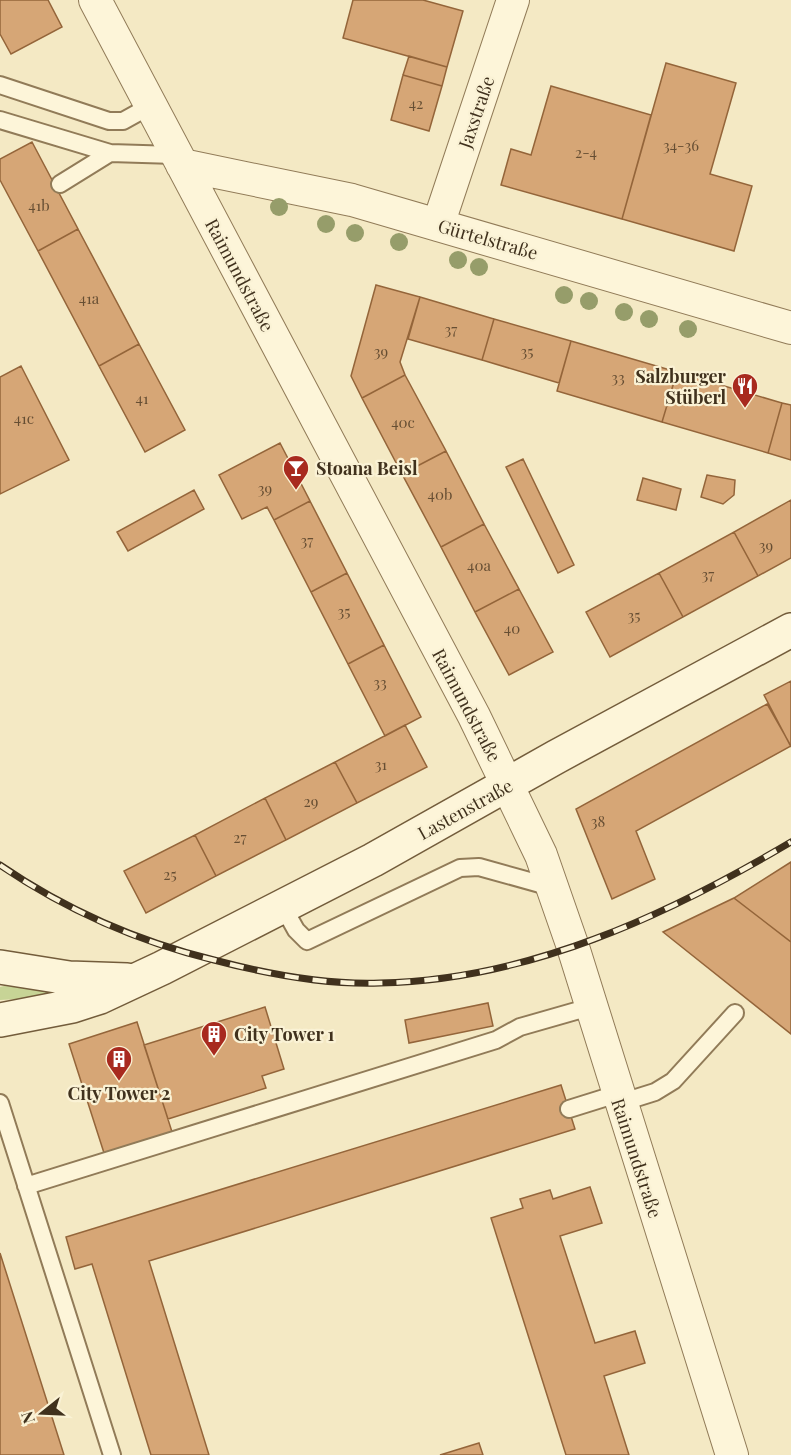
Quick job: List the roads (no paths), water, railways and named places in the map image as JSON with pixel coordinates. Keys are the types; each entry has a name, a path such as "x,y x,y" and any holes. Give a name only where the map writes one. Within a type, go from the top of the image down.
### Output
{"main road":[{"name":"Lastenstraße","path":"0,1020 72,1006 135,981 373,860 791,630"},
{"name":"Lastenstraße","path":"0,967 69,978 135,981"}],"street":[{"name":"Raimundstraße","path":"95,0 508,785 541,855 573,947 618,1099 732,1455"},
{"name":"Jaxstraße","path":"438,225 513,0"},
{"name":"Gürtelstraße","path":"178,160 299,187 438,225 791,328"}],"lane":[{"path":"0,85 109,121 123,121 150,106"},
{"path":"0,120 110,153 178,160"},
{"path":"60,184 110,153"},
{"path":"282,905 296,930 307,941 460,868 479,867 551,886"},
{"path":"26,1186 496,1040 520,1027 590,1007"},
{"path":"569,1109 655,1092 673,1081 735,1013"},
{"path":"0,1103 112,1455"}],"railway":[{"path":"0,865 76,910 129,933 185,952 296,978 380,983 435,979 489,970 542,957 594,939 695,895 791,842"}],"place":[{"name":"Salzburger Stüberl","path":"745,409"},
{"name":"Stoana Beisl","path":"296,491"},
{"name":"City Tower 1","path":"214,1057"},
{"name":"City Tower 2","path":"119,1082"}]}
